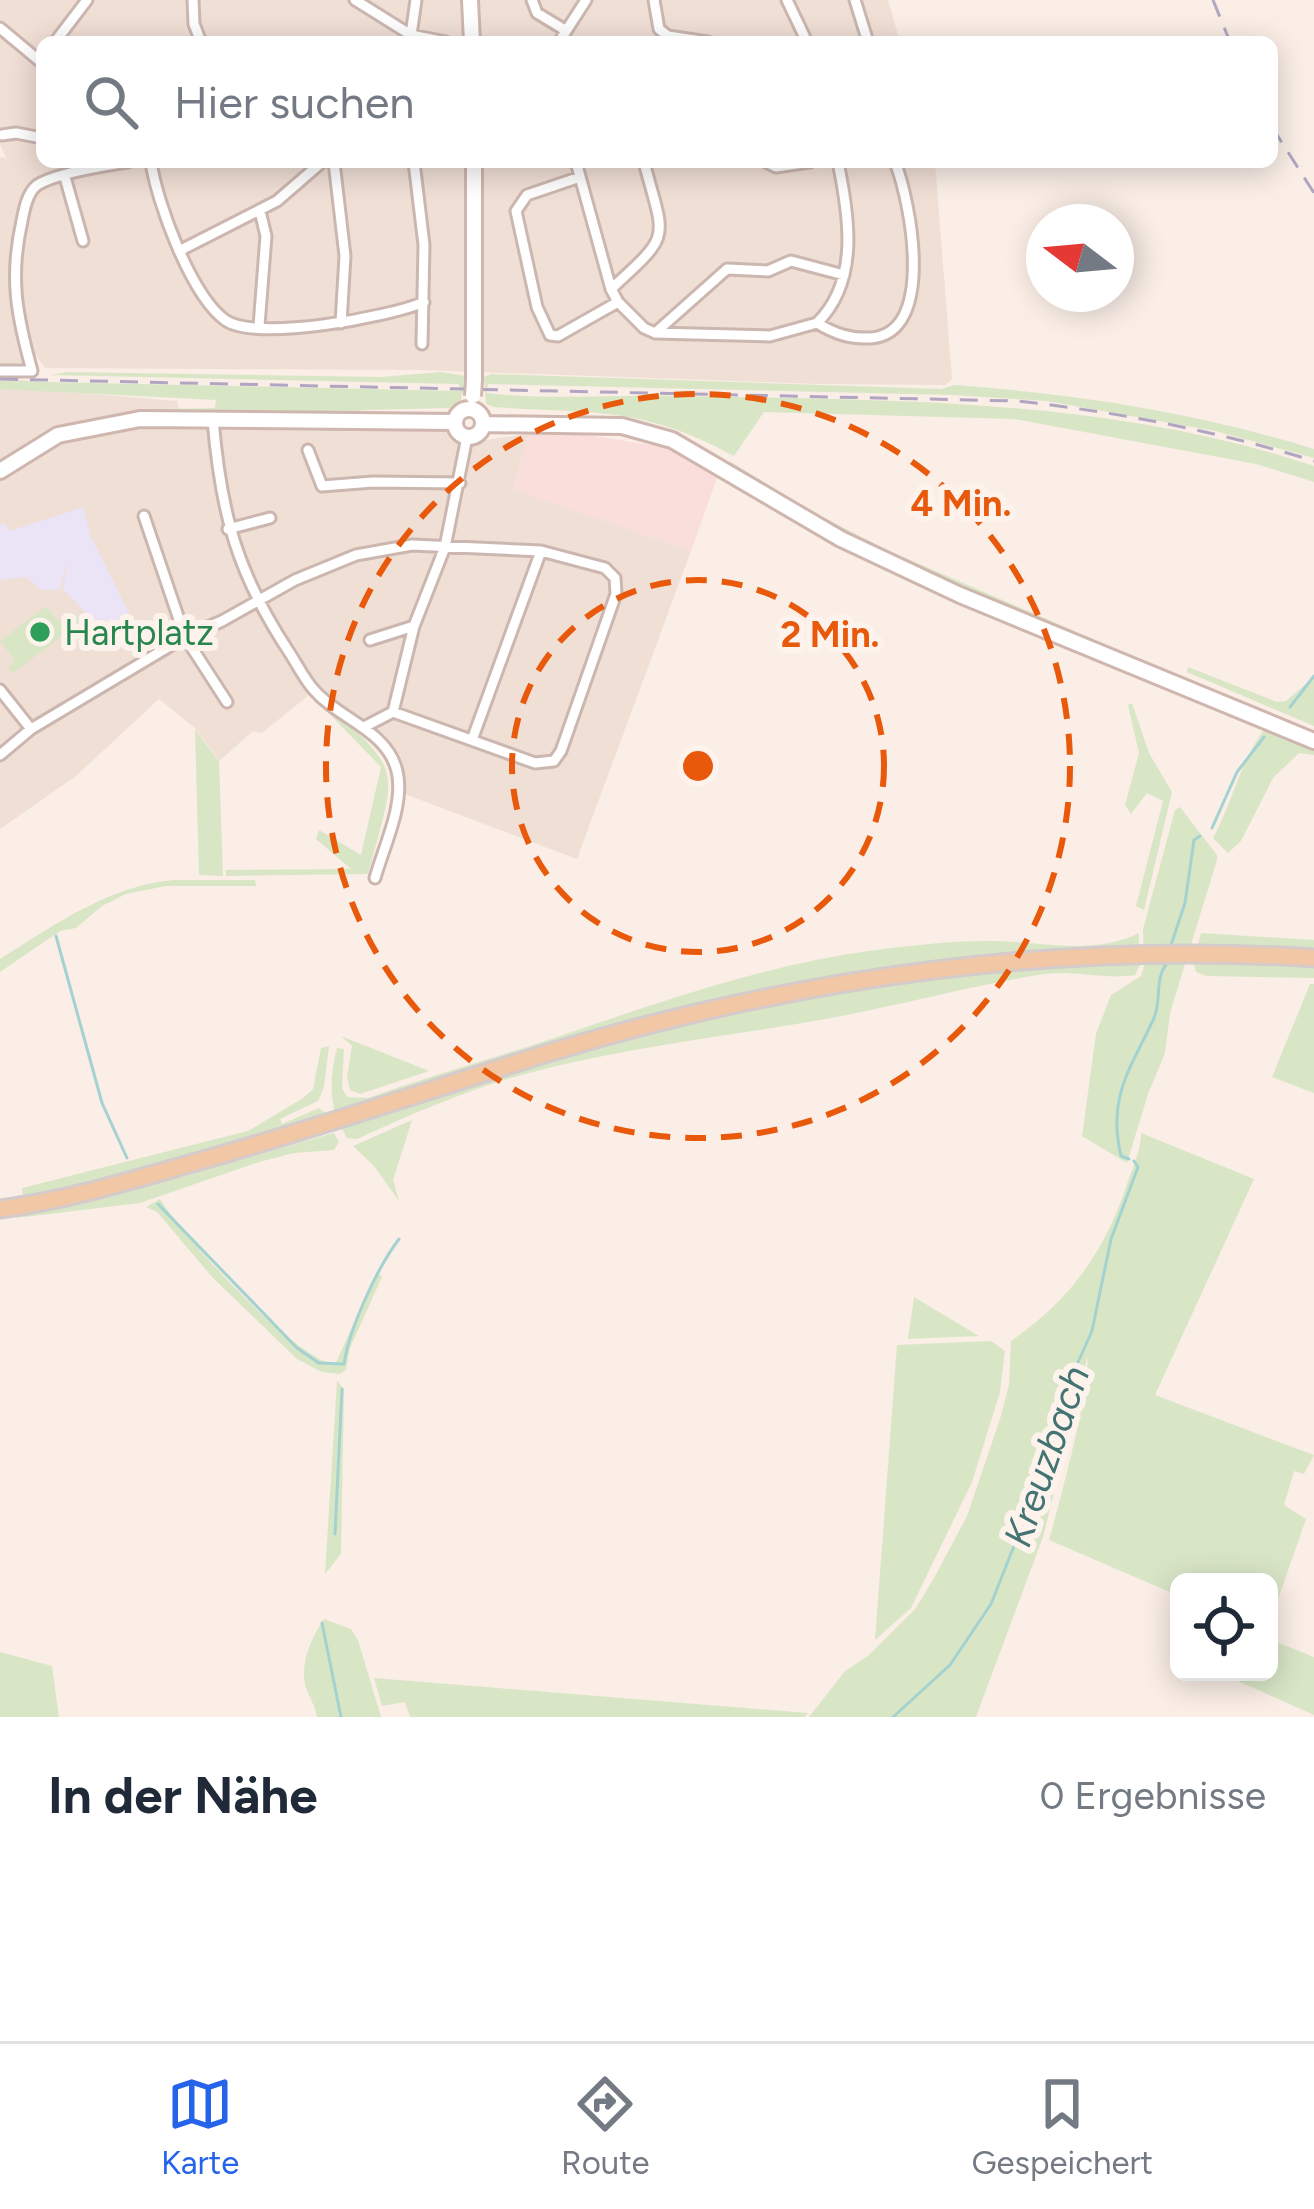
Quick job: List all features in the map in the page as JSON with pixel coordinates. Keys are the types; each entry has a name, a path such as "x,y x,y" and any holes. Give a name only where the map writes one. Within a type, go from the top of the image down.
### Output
{"main road":[{"path":"0,1209 134,1180 665,1019 779,994 918,972 1129,957 1314,958"}],"street":[{"path":"60,36 87,0"},
{"path":"193,0 199,36"},
{"path":"355,0 412,36"},
{"path":"416,0 417,36"},
{"path":"470,0 472,36"},
{"path":"532,0 537,13 566,30"},
{"path":"562,36 586,0"},
{"path":"654,0 659,29 668,36"},
{"path":"788,0 804,36"},
{"path":"855,0 866,36"},
{"path":"0,28 36,58"},
{"path":"2,135 36,137"},
{"path":"0,371 32,371 13,269 28,198 37,185 80,168"},
{"path":"153,168 179,251 227,322 260,326 341,323 398,314 424,302"},
{"path":"179,251 260,211 314,168"},
{"path":"335,168 345,256 341,323"},
{"path":"415,168 421,194 422,344"},
{"path":"473,395 455,422 467,437 477,435 484,424 473,395 474,168"},
{"path":"578,168 611,289 632,318 655,333 770,337 817,323 834,304 844,275 848,221 843,168"},
{"path":"611,289 654,250 660,238 662,227 646,168"},
{"path":"817,323 837,336 868,338 893,333 902,325 913,267 909,220 896,168"},
{"path":"65,177 82,241"},
{"path":"580,177 526,195 516,211 537,307 550,334 558,336 618,302"},
{"path":"260,211 266,236 260,326"},
{"path":"655,333 727,269 768,271 791,261 844,275"},
{"path":"0,267 13,269"},
{"path":"0,471 58,435 140,419 455,422"},
{"path":"213,420 227,529 256,603 315,692 351,723 364,727 392,756 399,786 375,878"},
{"path":"484,424 597,424 651,434 690,448 841,539 945,588 1314,741"},
{"path":"393,712 414,626 445,547 467,437"},
{"path":"308,450 322,486 460,483"},
{"path":"145,516 185,637 227,702"},
{"path":"227,529 270,518"},
{"path":"0,754 31,729 185,637 295,580 356,555 388,547 541,551 605,568 615,578 616,594 554,761 535,763 393,712 364,727"},
{"path":"472,740 541,551"},
{"path":"370,640 414,626"},
{"path":"0,690 31,729"}],"shaded area":[{"path":"0,0 888,0 898,36 36,36 36,168 935,168 952,379 945,385 819,384 420,370 45,368 19,332 24,365 0,365 0,157 6,158 0,144"},
{"path":"0,378 44,382 45,390 177,401 183,425 445,431 471,442 529,434 513,489 691,551 577,859 402,793 376,726 362,724 320,686 262,733 253,731 219,761 195,728 159,699 76,776 0,829"},
{"path":"575,433 663,447 717,478 691,551 513,489 529,434"},
{"path":"83,507 90,534 132,619 109,632 102,619 95,622 63,590 68,557 60,590 41,590 26,577 0,580 0,525 5,523 9,531"}],"green space":[{"path":"440,372 467,376 460,402 450,408 334,415 171,413 171,409 215,408 216,400 0,389 0,381 460,391 459,384 51,375 382,377"},
{"path":"484,377 941,389 954,385 1091,399 1270,436 1314,449 1314,458 1215,431 1047,401 488,384 487,393 914,402 1076,415 1235,443 1314,466 1314,482 1256,464 1014,419 764,412 734,456 643,420 493,407 486,404"},
{"path":"731,462 885,549 1314,735 926,573 838,530 725,464"},
{"name":"Hartplatz","path":"46,606 59,622 73,612 81,622 13,673 8,667 15,661 0,641"},
{"path":"1188,667 1277,702 1286,701 1314,677 1314,726 1187,672"},
{"path":"317,695 366,741 386,772 385,809 368,874 226,876 226,870 351,869 316,839 319,830 361,855 381,767 314,698"},
{"path":"1132,703 1149,753 1172,792 1144,910 1136,906 1163,801 1147,793 1131,814 1125,805 1139,753 1128,705"},
{"path":"1265,728 1314,748 1314,755 1299,753 1273,778 1241,841 1228,853 1213,838"},
{"path":"195,729 219,762 223,876 199,875"},
{"path":"1180,807 1217,860 1170,1013 1165,1053 1127,1163 1082,1136 1096,1034 1111,995 1141,976 1143,929 1175,810"},
{"path":"175,880 255,880 256,886 166,886 126,894 0,972 0,959 62,920 105,898"},
{"path":"1139,933 1139,949 854,977 336,1116 334,1107 337,1048 344,1049 342,1088 347,1097 368,1098 743,977 826,958 986,941 1083,946"},
{"path":"1201,933 1314,940 1314,949 1220,945 1218,961 1314,964 1314,978 1196,972 1193,962"},
{"path":"1104,963 1140,965 1135,975 1045,974 831,1018 595,1057 477,1089 357,1139 347,1138 342,1129 526,1065 716,1014 910,979"},
{"path":"1310,984 1314,984 1314,1093 1272,1077"},
{"path":"341,1036 429,1071 360,1094 350,1090 352,1046"},
{"path":"329,1046 318,1101 280,1119 282,1124 319,1108 329,1116 177,1163 23,1198 22,1188 248,1131 313,1089 321,1048"},
{"path":"412,1120 393,1180 399,1201 353,1146"},
{"path":"334,1133 339,1142 334,1150 259,1162 140,1203 16,1218 13,1210 161,1182"},
{"path":"1141,1133 1254,1179 1155,1395 1314,1455 1304,1474 1294,1471 1284,1505 1306,1519 1278,1599 1278,1573 1170,1573 1170,1592 1049,1540 1080,1418 1087,1358 1043,1537 976,1717 809,1717 845,1671 868,1656 916,1608 934,1578 967,1516 1000,1419 1009,1385 1011,1341 1082,1274 1107,1233"},
{"path":"160,1199 215,1267 267,1319 316,1357 335,1365 377,1271 382,1277 350,1348 346,1370 322,1372 297,1359 212,1277 157,1212 146,1207"},
{"path":"914,1297 979,1336 908,1339"},
{"path":"991,1341 1005,1351 1000,1392 972,1482 911,1608 875,1640 897,1345"},
{"path":"337,1381 344,1389 341,1554 325,1574"},
{"path":"324,1619 351,1629 358,1640 381,1717 317,1717 304,1670"},
{"path":"1278,1643 1314,1657 1314,1715 1238,1681 1278,1681"},
{"path":"0,1652 52,1666 59,1717 0,1717"},
{"path":"374,1678 808,1713 805,1717 410,1717 405,1702 382,1706"}],"waterway":[{"name":"Kreuzbach","path":"1290,707 1314,676"},
{"name":"Kreuzbach","path":"1212,828 1237,772 1264,737"},
{"name":"Kreuzbach","path":"1171,945 1185,903 1194,840 1200,836"},
{"path":"56,936 102,1103 127,1158"},
{"name":"Kreuzbach","path":"1129,1159 1121,1156 1117,1135 1119,1100 1154,1018 1167,963"},
{"name":"Kreuzbach","path":"893,1717 950,1665 991,1604 1016,1541 1039,1500 1066,1389 1092,1331 1111,1239 1138,1167 1134,1161"},
{"path":"158,1204 297,1348 319,1363 344,1364 365,1299 399,1239"},
{"path":"335,1534 342,1389"},
{"path":"322,1623 341,1717"}],"railway":[{"path":"1213,0 1228,36"},
{"path":"1278,136 1314,193"},
{"path":"0,379 1017,401 1167,424 1314,461"}],"place":[{"name":"Hartplatz","path":"40,632"}]}
